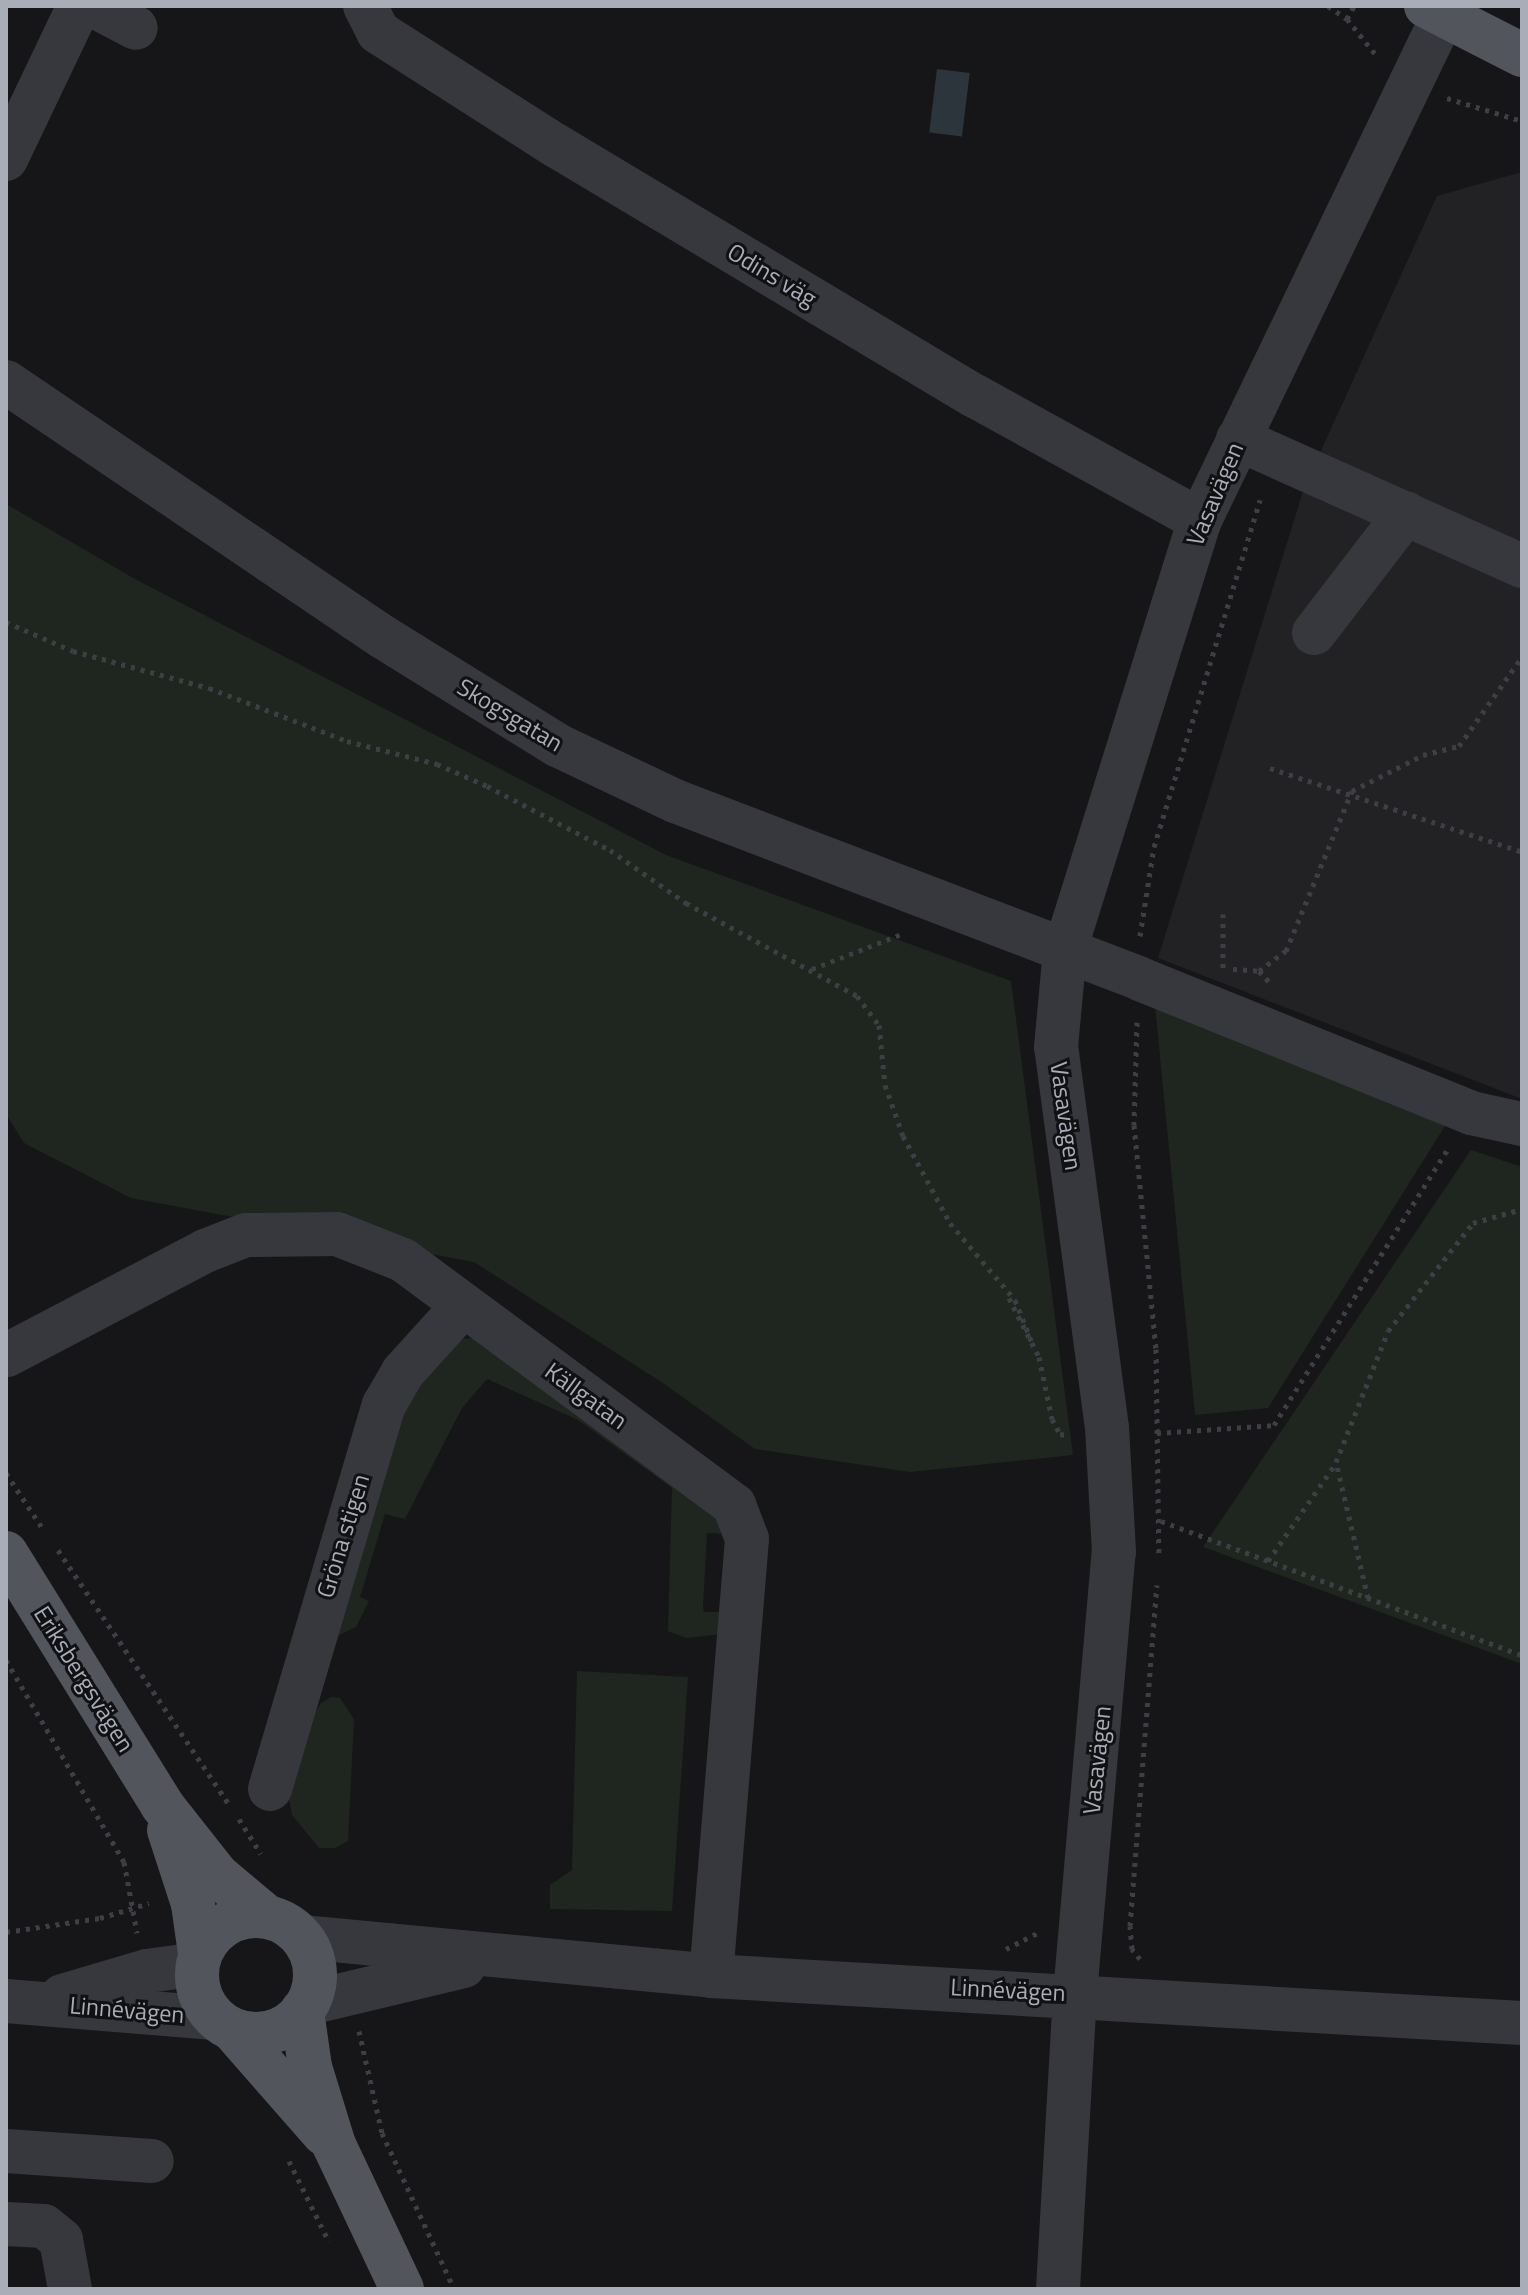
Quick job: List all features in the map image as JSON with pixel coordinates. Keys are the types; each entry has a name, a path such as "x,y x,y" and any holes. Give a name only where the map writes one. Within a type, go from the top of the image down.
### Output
{"main road":[{"path":"1435,11 1522,55"},
{"name":"Eriksbergsvägen","path":"6,1553 162,1805 217,1875 284,1926"},
{"name":"Eriksbergsvägen","path":"162,1805 193,1904 199,1958"},
{"path":"334,2145 224,2024 198,1989 199,1958 226,1923 284,1926 315,1966 306,2007 310,2067 334,2145 402,2289"},
{"path":"224,2024 263,2034 281,2029 306,2007"}],"street":[{"name":"Odins väg","path":"365,6 378,32 555,145 975,396 1200,520"},
{"path":"9,143 78,8 136,28"},
{"name":"Vasavägen","path":"1058,2289 1075,1994 1114,1552 1107,1435 1056,1047 1065,950 1200,520 1435,11"},
{"name":"Skogsgatan","path":"6,382 383,637 557,745 675,801 1065,950 1471,1113 1522,1124"},
{"path":"1238,439 1522,566"},
{"path":"1314,633 1406,513"},
{"name":"Källgatan","path":"7,1355 205,1251 246,1235 301,1232 368,1243 403,1260 462,1307 734,1505 747,1539 711,1976"},
{"name":"Gröna stigen","path":"270,1789 384,1405 403,1372 462,1307"},
{"name":"Linnévägen","path":"284,1926 494,1959 711,1976 1075,1994 1151,2004 1522,2023"},
{"name":"Linnévägen","path":"23,2002 199,1958"},
{"name":"Linnévägen","path":"306,2007 494,1959"},
{"name":"Linnévägen","path":"23,2002 224,2024"},
{"path":"6,2151 152,2161"},
{"path":"6,2224 44,2226 61,2240 70,2289"}],"path":[{"path":"1347,19 1354,6"},
{"path":"1449,99 1522,121"},
{"path":"6,622 73,651 209,688 347,741 449,769 610,850 686,903 857,996 879,1025 885,1085 903,1136 950,1223 1007,1293 1021,1313 1033,1345 1007,1293"},
{"path":"1213,968 1259,971 1286,951 1352,791 1423,755 1459,746 1522,657"},
{"path":"1270,768 1352,791 1522,852"},
{"path":"1223,914 1223,969"},
{"path":"812,969 914,929"},
{"path":"1107,1435 1274,1425 1471,1113"},
{"path":"1268,1561 1336,1462 1388,1331 1473,1223 1522,1209"},
{"path":"1336,1462 1368,1598"},
{"path":"6,1473 45,1532"},
{"path":"1161,1521 1522,1655"},
{"path":"53,1544 265,1858"},
{"path":"6,1660 124,1862 131,1909 6,1932"},
{"path":"1003,1950 1047,1927"},
{"path":"359,2048 382,2133 454,2289"},
{"path":"286,2155 334,2253"}],"shaded area":[{"path":"937,69 970,73 962,137 929,133"},
{"path":"1522,172 1522,1099 1158,958 1304,488 1437,196"},
{"path":"6,504 135,579 666,855 1011,981 1073,1455 910,1472 755,1449 663,1383 474,1262 131,1198 24,1143 6,1114"},
{"path":"1154,995 1450,1118 1268,1408 1195,1415"},
{"path":"1471,1150 1522,1167 1522,1664 1203,1547"},
{"path":"481,1337 681,1469 727,1534 707,1533 703,1607 704,1612 725,1612 723,1634 686,1638 668,1631 672,1488 578,1420 487,1379 462,1408 405,1519 385,1514 360,1597 369,1601 356,1627 333,1638 390,1418 450,1340"},
{"path":"577,1671 688,1677 672,1911 550,1909 550,1885 572,1870"},
{"path":"331,1697 340,1698 354,1719 348,1841 335,1848 319,1848 292,1815 287,1788 302,1733 321,1703"}]}
